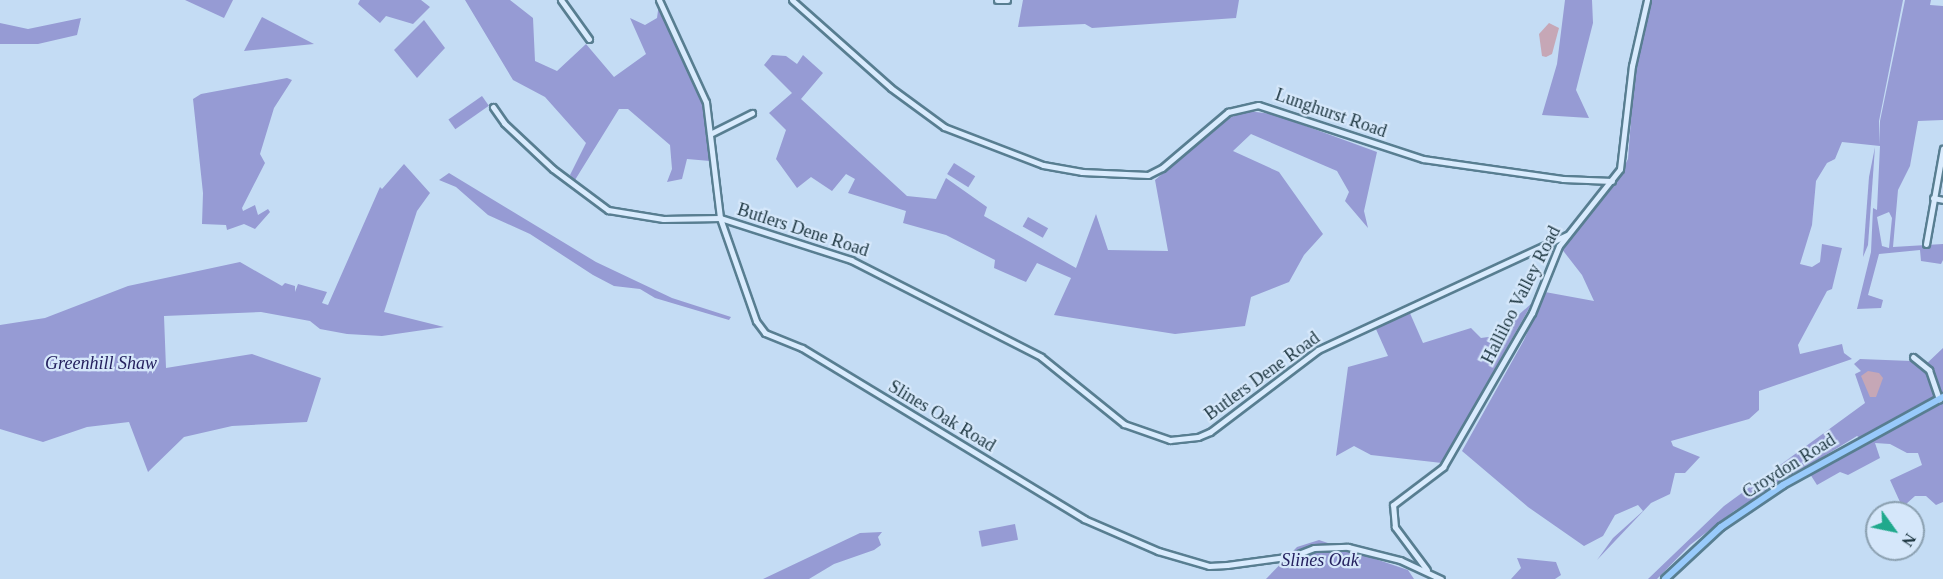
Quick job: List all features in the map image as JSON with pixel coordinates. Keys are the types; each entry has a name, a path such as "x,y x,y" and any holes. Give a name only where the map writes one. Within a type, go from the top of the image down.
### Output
{"main road":[{"name":"Croydon Road","path":"1665,579 1721,527 1774,491 1839,452 1941,398"}],"street":[{"path":"561,0 589,39"},
{"name":"Slines Oak Road","path":"659,0 702,91 710,134 720,218 756,321 765,333 801,348 1093,523 1158,551 1209,566 1293,555 1332,545 1390,556 1419,565 1441,579"},
{"name":"Lunghurst Road","path":"792,0 891,88 944,127 1043,165 1082,172 1148,175 1162,168 1228,112 1258,105 1423,159 1551,178 1612,181"},
{"path":"997,0 1007,0"},
{"name":"Halliloo Valley Road","path":"1419,565 1395,527 1392,505 1443,467 1532,313 1545,276 1567,235 1612,181 1624,157 1632,66 1647,0"},
{"name":"Butlers Dene Road","path":"493,107 504,123 553,169 608,210 663,219 720,218 869,267 1041,357 1124,424 1152,436 1179,440 1210,432 1318,350 1567,235"},
{"path":"710,134 752,113"},
{"path":"1926,244 1943,150"},
{"path":"1933,198 1943,200"},
{"path":"1912,357 1929,370 1941,398"}],"green space":[{"path":"185,0 233,0 224,18"},
{"path":"360,0 421,0 430,7 413,24 386,16 380,23 358,4"},
{"path":"465,0 510,0 533,18 535,61 557,71 586,44 614,77 646,54 630,18 645,25 657,18 659,3 702,99 710,161 687,159 682,179 667,182 672,169 670,145 628,109 619,109 575,180 570,175 586,143 545,97 513,80"},
{"path":"1023,0 1239,0 1236,18 1092,28 1085,24 1018,27"},
{"path":"1565,0 1592,0 1593,23 1576,90 1589,118 1542,115 1557,64"},
{"path":"1650,0 1903,0 1879,121 1879,145 1880,121 1905,0 1931,0 1930,5 1943,6 1943,120 1918,121 1910,166 1898,190 1893,247 1943,244 1943,260 1941,264 1921,261 1920,250 1879,254 1868,295 1883,300 1881,308 1857,309 1871,252 1873,208 1877,210 1880,146 1842,142 1835,159 1827,163 1816,181 1812,225 1800,264 1812,267 1820,262 1822,244 1842,248 1832,289 1827,291 1798,345 1800,354 1842,344 1844,353 1852,359 1759,391 1759,410 1749,419 1671,441 1673,446 1700,457 1685,473 1675,473 1670,494 1651,503 1597,560 1613,538 1643,511 1638,505 1615,515 1603,536 1584,546 1528,507 1462,451 1524,340 1545,292 1594,301 1582,275 1561,248 1577,224 1614,185 1628,159 1635,66","holes":["1889,212 1892,218 1889,248 1882,246 1877,217"]},
{"path":"262,17 314,44 244,51"},
{"path":"81,18 77,35 38,44 0,44 0,23 28,29"},
{"path":"424,20 445,48 417,78 394,50"},
{"path":"772,55 786,56 797,64 803,55 823,73 801,99 907,196 936,199 946,178 987,207 984,216 1076,268 1096,214 1108,250 1168,251 1155,180 1229,118 1248,111 1273,114 1377,152 1364,211 1368,228 1345,201 1349,192 1337,171 1251,134 1233,151 1279,172 1323,234 1304,255 1289,282 1251,297 1245,326 1175,334 1054,315 1071,278 1037,263 1026,282 994,268 995,260 946,235 903,223 906,211 848,193 855,179 846,174 832,191 811,177 797,188 776,159 786,130 769,113 792,93 764,65"},
{"path":"287,78 292,80 274,108 260,154 265,163 242,208 243,211 255,205 258,215 268,209 270,212 255,229 244,224 227,230 226,225 202,224 203,193 193,99 201,94"},
{"path":"482,96 489,106 455,129 448,120"},
{"path":"1875,147 1868,245 1863,257 1869,177"},
{"path":"954,163 975,176 968,187 947,174"},
{"name":"Greenhill Shaw","path":"404,164 430,193 417,211 384,312 444,327 382,336 347,334 320,329 310,321 261,312 164,316 166,368 252,354 321,378 307,422 232,426 184,437 148,472 129,422 87,427 43,442 0,429 0,325 45,318 128,286 240,262 282,286 285,283 295,286 295,292 298,284 327,292 322,303 328,305 380,187 382,189"},
{"path":"449,173 596,262 672,298 731,317 729,320 655,298 640,289 614,286 530,234 488,215 456,187 439,180"},
{"path":"1028,217 1048,228 1043,238 1023,227"},
{"path":"1532,303 1442,463 1371,455 1354,446 1336,456 1348,367 1388,356 1375,327 1409,311 1423,343 1471,328 1481,338 1495,336"},
{"path":"1943,348 1943,502 1936,505 1926,496 1915,496 1909,501 1900,501 1890,480 1922,465 1918,453 1907,453 1890,444 1875,443 1880,458 1848,475 1840,472 1817,485 1810,474 1865,441 1857,436 1734,511 1690,545 1657,579 1648,579 1724,506 1865,403 1855,374 1861,371 1854,364 1860,359 1911,361 1923,367"},
{"path":"1015,524 1018,540 982,547 979,531"},
{"path":"882,532 878,537 881,545 874,550 834,564 809,579 763,579 860,533"},
{"name":"Slines Oak","path":"1319,540 1408,570 1414,579 1266,579 1297,547"},
{"path":"1517,558 1556,562 1561,575 1555,579 1511,579 1521,568"}],"shaded area":[{"path":"1549,23 1559,28 1552,54 1546,57 1542,56 1539,34"},
{"path":"1868,371 1879,373 1883,378 1876,397 1870,397 1861,376"}]}
